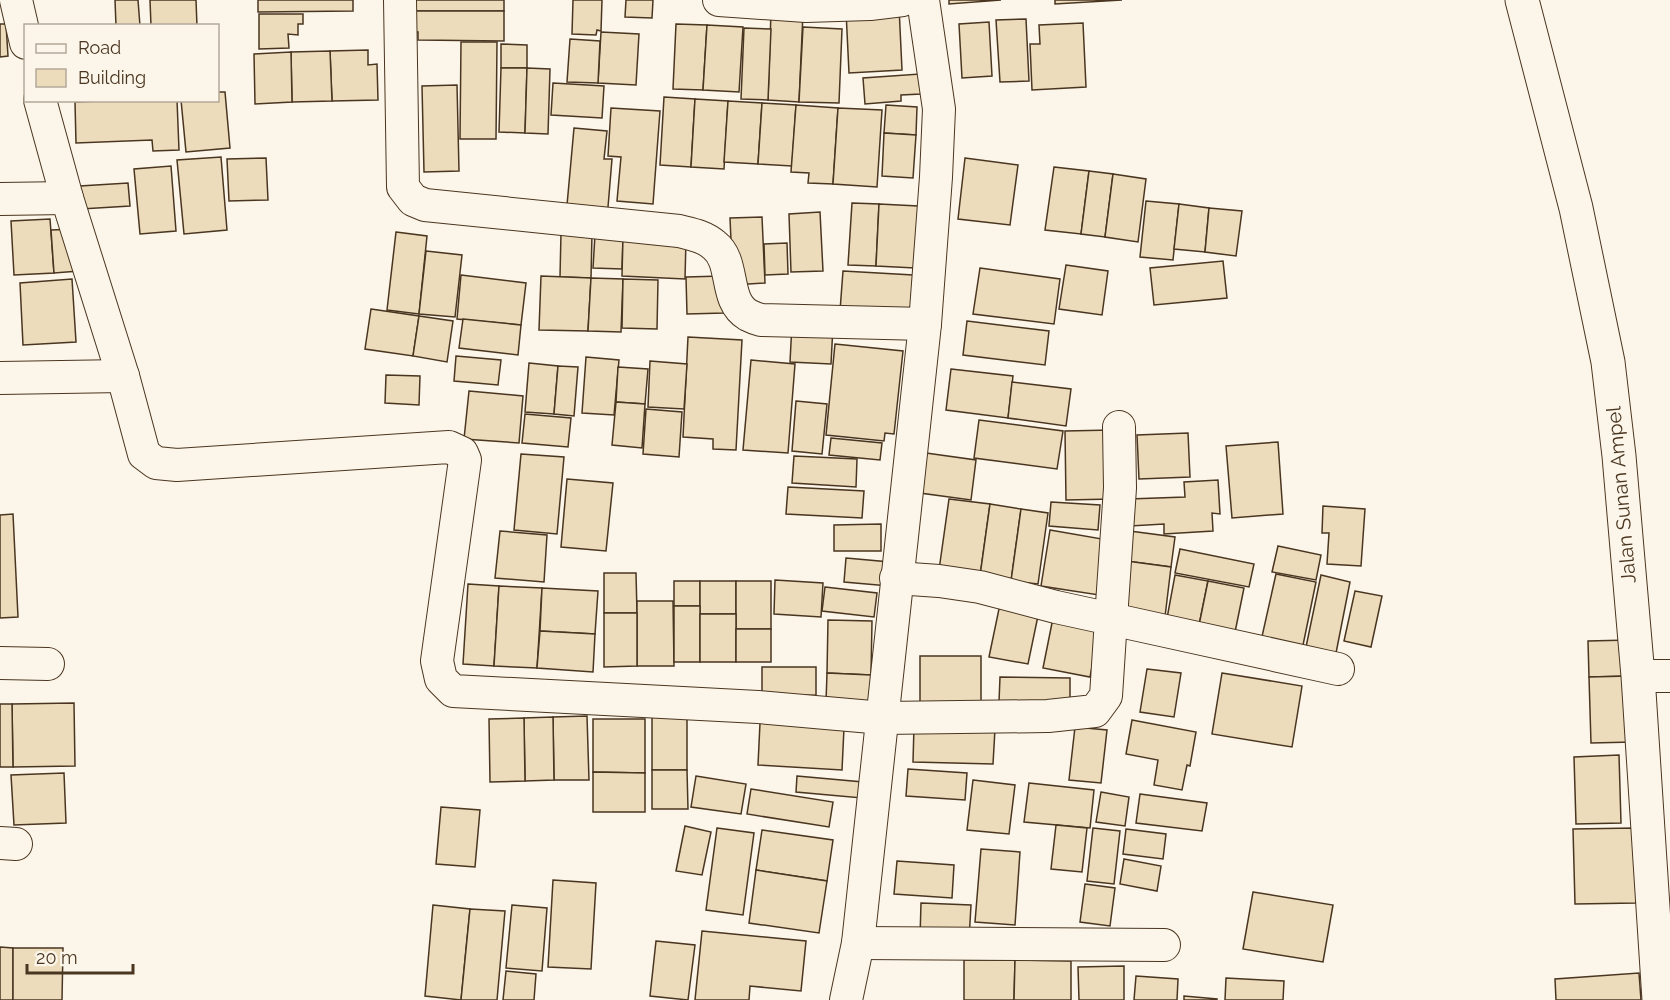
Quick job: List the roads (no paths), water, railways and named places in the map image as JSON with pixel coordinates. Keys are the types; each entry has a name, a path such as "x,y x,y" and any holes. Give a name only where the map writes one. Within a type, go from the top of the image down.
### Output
{"main road":[{"name":"Jalan Sunan Ampel","path":"1522,0 1576,208 1608,362 1662,933 1659,1000"}],"street":[{"path":"16,0 24,34"},
{"path":"400,0 403,188 413,200 425,205 679,231 698,235 714,245 724,256 738,306 747,315 761,320 925,324"},
{"path":"719,0 806,6 870,4 903,0"},
{"path":"846,1000 858,943 925,324 939,109 923,0"},
{"path":"41,102 67,198 123,376 144,454 156,463 177,465 448,447 462,453 465,460 436,661 441,679 453,691 758,706 883,718 1048,716 1095,711 1106,696 1120,488 1119,427"},
{"path":"0,199 67,198"},
{"path":"0,378 123,376"},
{"path":"896,578 980,587 1056,607 1338,669"},
{"path":"0,663 48,664"},
{"path":"1638,676 1670,676"},
{"path":"858,943 1164,945"}]}
